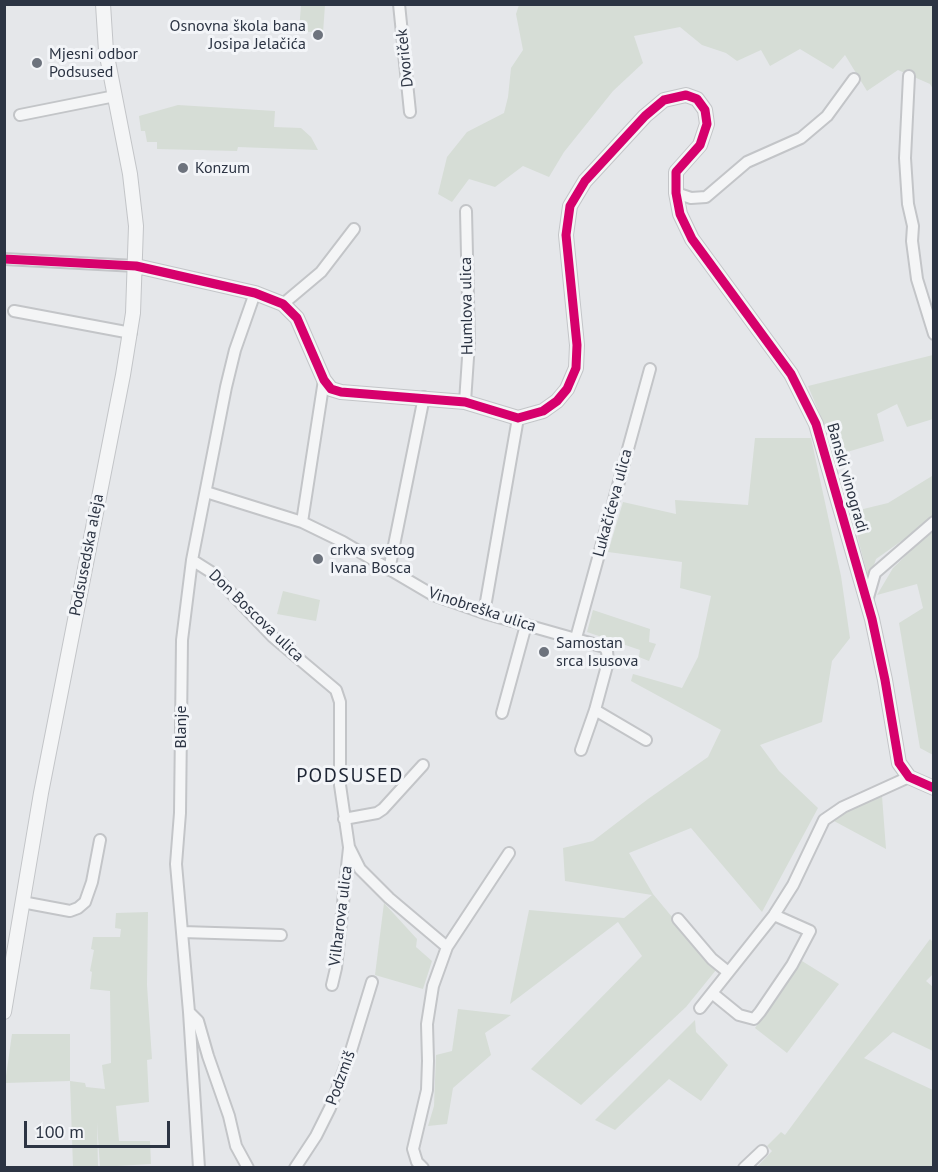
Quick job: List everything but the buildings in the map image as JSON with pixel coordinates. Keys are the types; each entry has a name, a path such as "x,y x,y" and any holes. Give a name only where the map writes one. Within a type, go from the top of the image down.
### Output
{"street":[{"name":"Podsusedska aleja","path":"4,1012 63,675 131,333 137,237 133,198 106,51 103,4"},
{"name":"Dvoriček","path":"399,4 410,112"},
{"path":"909,76 905,158 908,204 913,226 912,241 918,279 933,334"},
{"path":"4,259 136,266 255,293 283,304 297,318 324,380 331,389 341,392 465,402 518,418 543,411 557,401 567,388 576,368 577,345 566,235 570,206 585,181 645,116 664,100 686,95 697,99 705,110 707,124 700,145 676,172 676,193 691,198 706,197 747,162 801,138 827,116 854,79"},
{"path":"20,115 115,96"},
{"name":"Banski vinogradi","path":"676,193 680,214 692,239 791,374 816,424 867,601 885,680 898,763 909,777"},
{"name":"Humlova ulica","path":"465,402 470,344 466,211"},
{"path":"283,304 321,272 354,229"},
{"name":"Blanje","path":"199,1167 176,864 180,803 181,669 185,604 228,378 255,293"},
{"path":"14,311 131,333"},
{"name":"Lukačićeva ulica","path":"576,638 650,369"},
{"path":"302,522 324,380"},
{"path":"389,570 424,397"},
{"path":"484,613 518,418"},
{"name":"Vinobreška ulica","path":"206,492 302,522 343,542 426,593 484,613 598,645 607,651 608,662 595,711 581,750"},
{"name":"Banski vinogradi","path":"867,601 875,573 933,522"},
{"name":"Don Boscova ulica","path":"192,560 211,572 265,629 336,690 340,702 340,785 349,847 360,869 389,898 447,947"},
{"path":"502,713 526,625"},
{"path":"595,711 646,740"},
{"path":"344,819 377,813 383,809 423,765"},
{"path":"700,1008 774,915 794,885 824,820 843,807 909,777 933,788"},
{"path":"22,902 70,911 78,908 85,902 92,882 100,840"},
{"name":"Vilharova ulica","path":"332,985 339,944 349,847"},
{"path":"423,1167 417,1162 413,1149 427,1090 427,1024 433,986 447,947 509,853"},
{"path":"712,993 740,1015 754,1019 760,1012 792,965 810,931 774,915"},
{"path":"678,919 712,960 728,972"},
{"path":"182,932 281,935"},
{"name":"Podzmiš","path":"295,1167 316,1136 330,1108 350,1054 372,982"},
{"path":"189,1012 198,1021 229,1116 236,1146 248,1167"},
{"path":"744,1167 762,1151"}],"shaded area":[{"path":"301,5 325,5 323,33 299,31"},
{"path":"519,5 933,5 933,89 930,84 898,70 867,91 845,55 833,69 800,49 770,66 761,50 737,61 726,53 702,45 680,27 634,36 643,63 613,91 564,152 549,177 523,166 495,187 469,179 452,202 438,194 447,157 467,132 504,113 511,68 523,50 516,14"},
{"path":"178,105 275,111 274,127 301,128 311,137 318,150 238,147 237,151 157,149 157,142 147,142 145,131 141,131 139,116"},
{"path":"933,355 933,419 907,427 897,404 877,414 884,441 837,455 808,386"},
{"path":"755,438 811,438 841,576 850,638 832,661 822,722 760,745 779,771 818,808 762,912 691,828 629,853 653,894 716,970 686,1007 581,1105 531,1069 642,956 618,922 510,1004 529,910 624,918 652,895 565,881 563,848 593,841 708,757 721,730 631,681 633,674 682,688 698,657 711,596 680,588 682,562 608,552 623,502 676,514 675,500 748,505"},
{"path":"932,476 933,515 917,530 876,559 869,581 851,512 888,503"},
{"path":"933,529 933,755 920,748 899,623 923,608 917,584 877,595 893,568"},
{"path":"283,591 320,600 316,621 277,614"},
{"path":"593,610 650,629 649,642 656,644 649,661 639,657 640,650 587,632"},
{"path":"882,796 886,849 834,821 849,810"},
{"path":"384,903 417,939 416,947 432,961 423,989 375,975"},
{"path":"148,912 147,985 152,1059 147,1060 149,1102 116,1106 119,1141 150,1141 151,1164 100,1167 97,1123 98,1167 73,1167 70,1081 85,1083 86,1087 105,1089 102,1065 111,1063 110,991 90,989 93,937 120,937 121,929 115,928 116,913"},
{"path":"930,939 933,942 933,974 926,981 933,987 933,1051 893,1032 864,1058 933,1090 933,1167 757,1167 772,1151 767,1146 781,1132 785,1135"},
{"path":"802,961 839,984 787,1053 755,1028"},
{"path":"458,1009 511,1015 485,1033 491,1055 453,1088 447,1124 428,1126 434,1106 436,1055 452,1051"},
{"path":"695,1020 696,1032 728,1065 701,1101 669,1079 615,1130 595,1120"},
{"path":"12,1034 70,1034 70,1081 5,1083"}],"cycle path":[{"path":"4,259 136,266 255,293 283,304 297,318 324,380 331,389 341,392 465,402 518,418 543,411 557,401 567,389 576,368 577,345 566,235 570,206 585,181 645,116 664,100 686,95 697,99 705,110 707,124 700,145 676,172 676,193 680,214 692,239 791,374 816,424 872,619 899,763 909,777 934,788"}],"place":[{"name":"Osnovna škola bana Josipa Jelačića","path":"318,35"},
{"name":"Mjesni odbor Podsused","path":"37,63"},
{"name":"Konzum","path":"183,168"},
{"name":"crkva svetog Ivana Bosca","path":"318,559"},
{"name":"Samostan srca Isusova","path":"544,652"}],"district":[{"name":"PODSUSED","path":"350,776"}]}
